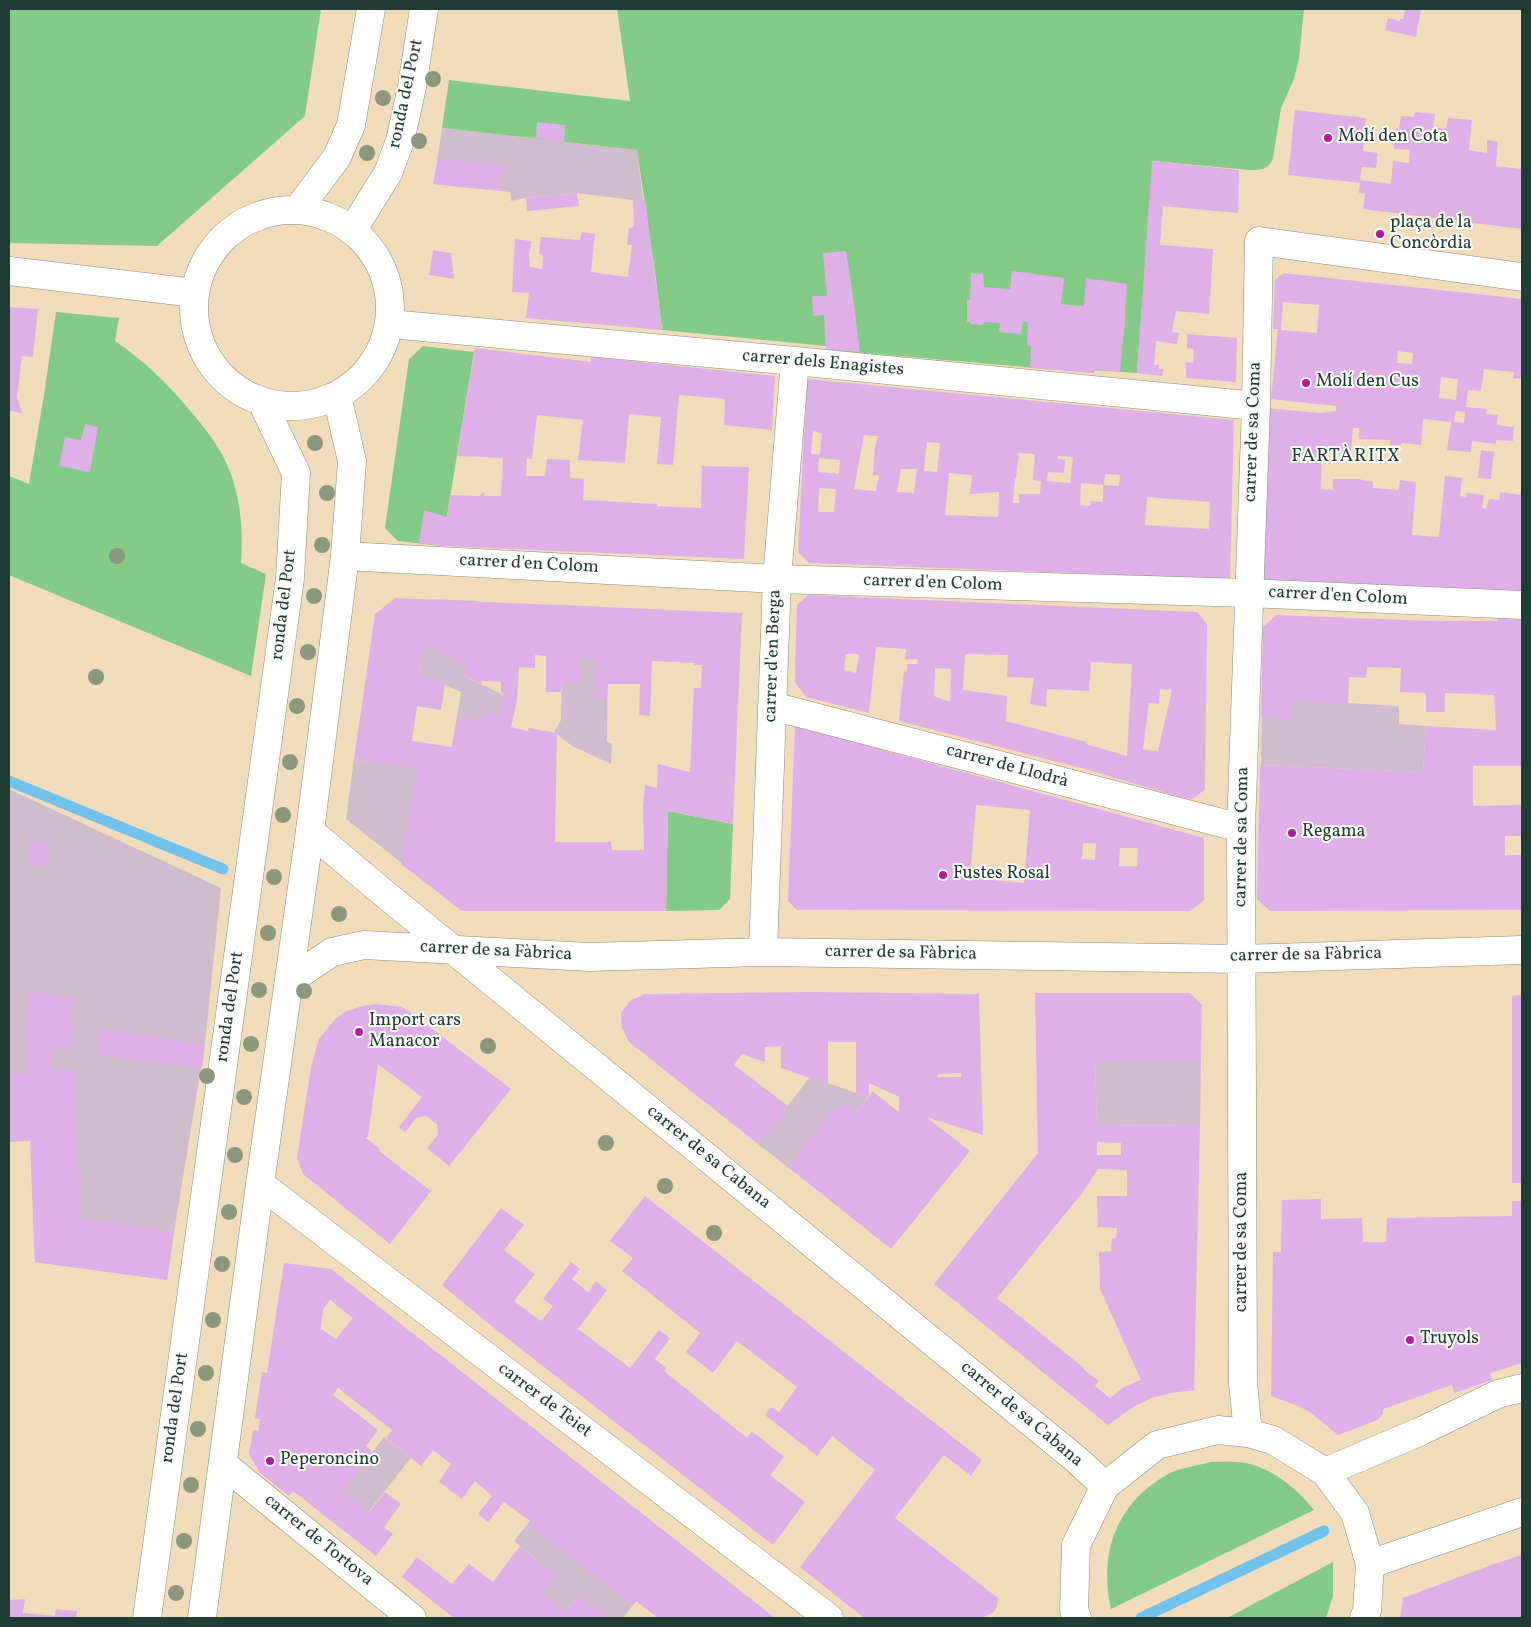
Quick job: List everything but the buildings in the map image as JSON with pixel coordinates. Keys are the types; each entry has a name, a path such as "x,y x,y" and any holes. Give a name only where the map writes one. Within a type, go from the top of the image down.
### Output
{"street":[{"path":"298,209 337,157 351,125 371,9"},
{"name":"ronda del Port","path":"353,229 388,173 400,140 412,87 424,9"},
{"path":"298,209 327,215 353,229 372,248 384,272 391,297 390,324 380,353 362,378 337,396 313,405 287,407 262,402 237,390 216,371 201,347 194,321 195,293 203,265 220,241 242,223 269,211 298,209"},
{"name":"carrer de sa Coma","path":"1248,1433 1243,1373 1241,828 1256,406 1259,241 1522,277"},
{"path":"9,271 195,293"},
{"name":"carrer dels Enagistes","path":"390,324 1256,406"},
{"name":"carrer d'en Berga","path":"763,952 777,579 794,361"},
{"path":"202,1618 260,1184 310,831 345,556 352,461 337,396"},
{"name":"ronda del Port","path":"147,1618 290,578 296,473 262,402"},
{"name":"carrer d'en Colom","path":"345,556 777,579 1248,593 1522,605"},
{"name":"carrer de Llodrà","path":"772,706 1241,828"},
{"name":"carrer de sa Cabana","path":"310,831 1077,1460 1105,1486"},
{"name":"carrer de sa Fàbrica","path":"289,981 332,952 364,945 589,957 763,952 1242,959 1522,950"},
{"name":"carrer de Teiet","path":"260,1184 829,1618"},
{"path":"1325,1472 1419,1432 1498,1394 1522,1388"},
{"path":"1068,1616 1076,1544 1105,1486 1157,1445 1218,1430 1248,1433 1273,1440 1325,1472 1355,1513 1370,1564 1367,1611 1364,1618"},
{"name":"carrer de Tortova","path":"224,1464 412,1618"},
{"path":"1370,1564 1522,1512"}],"shaded area":[{"path":"442,128 637,150 643,199 633,200 576,193 511,201 510,192 434,184"},
{"path":"432,599 477,601 464,676 516,701 462,911 346,819 354,759 448,772 461,692 420,674"},
{"path":"562,605 608,607 607,742 612,744 611,764 572,746 554,732 561,720 562,683 560,656"},
{"path":"1262,698 1399,706 1399,724 1426,726 1423,772 1261,765"},
{"path":"9,789 221,888 205,1044 167,1280 35,1262 30,1141 9,1142"},
{"path":"1095,1060 1201,1060 1200,1126 1097,1125"},
{"path":"810,1077 868,1097 804,1180 758,1144"},
{"path":"384,1437 411,1458 350,1535 323,1515"},
{"path":"530,1521 680,1544 623,1618 609,1618 580,1595 561,1618 490,1618 536,1560 514,1541"}],"green space":[{"path":"9,9 321,9 305,116 157,246 9,243"},
{"path":"617,9 1304,9 1299,59 1294,79 1281,108 1273,158 1269,165 1261,169 1249,170 1153,161 1137,373 1095,370 1094,373 842,351 826,349 826,346 662,330 637,150 442,128 449,80 630,101"},
{"path":"56,312 119,318 115,341 144,363 170,388 212,438 223,457 230,471 238,501 242,532 241,563 266,574 251,676 9,575 9,476 29,484"},
{"path":"423,346 474,352 442,546 398,541 385,528 409,359"},
{"path":"668,811 733,824 730,899 719,910 666,911"},
{"path":"1211,1462 1245,1463 1269,1471 1301,1495 1314,1510 1111,1609 1107,1569 1114,1534 1122,1517 1146,1489 1163,1477 1180,1469"},
{"path":"1333,1562 1333,1596 1326,1618 1227,1618"}],"waterway":[{"path":"9,781 223,869"},
{"path":"1141,1618 1324,1531"}],"place":[{"name":"Molí den Cota","path":"1328,138"},
{"name":"plaça de la Concòrdia","path":"1380,234"},
{"name":"Molí den Cus","path":"1306,383"},
{"name":"Regama","path":"1292,833"},
{"name":"Fustes Rosal","path":"943,875"},
{"name":"Import cars Manacor","path":"359,1032"},
{"name":"Truyols","path":"1410,1340"},
{"name":"Peperoncino","path":"270,1461"}],"district":[{"name":"FARTÀRITX","path":"1346,458"}]}
